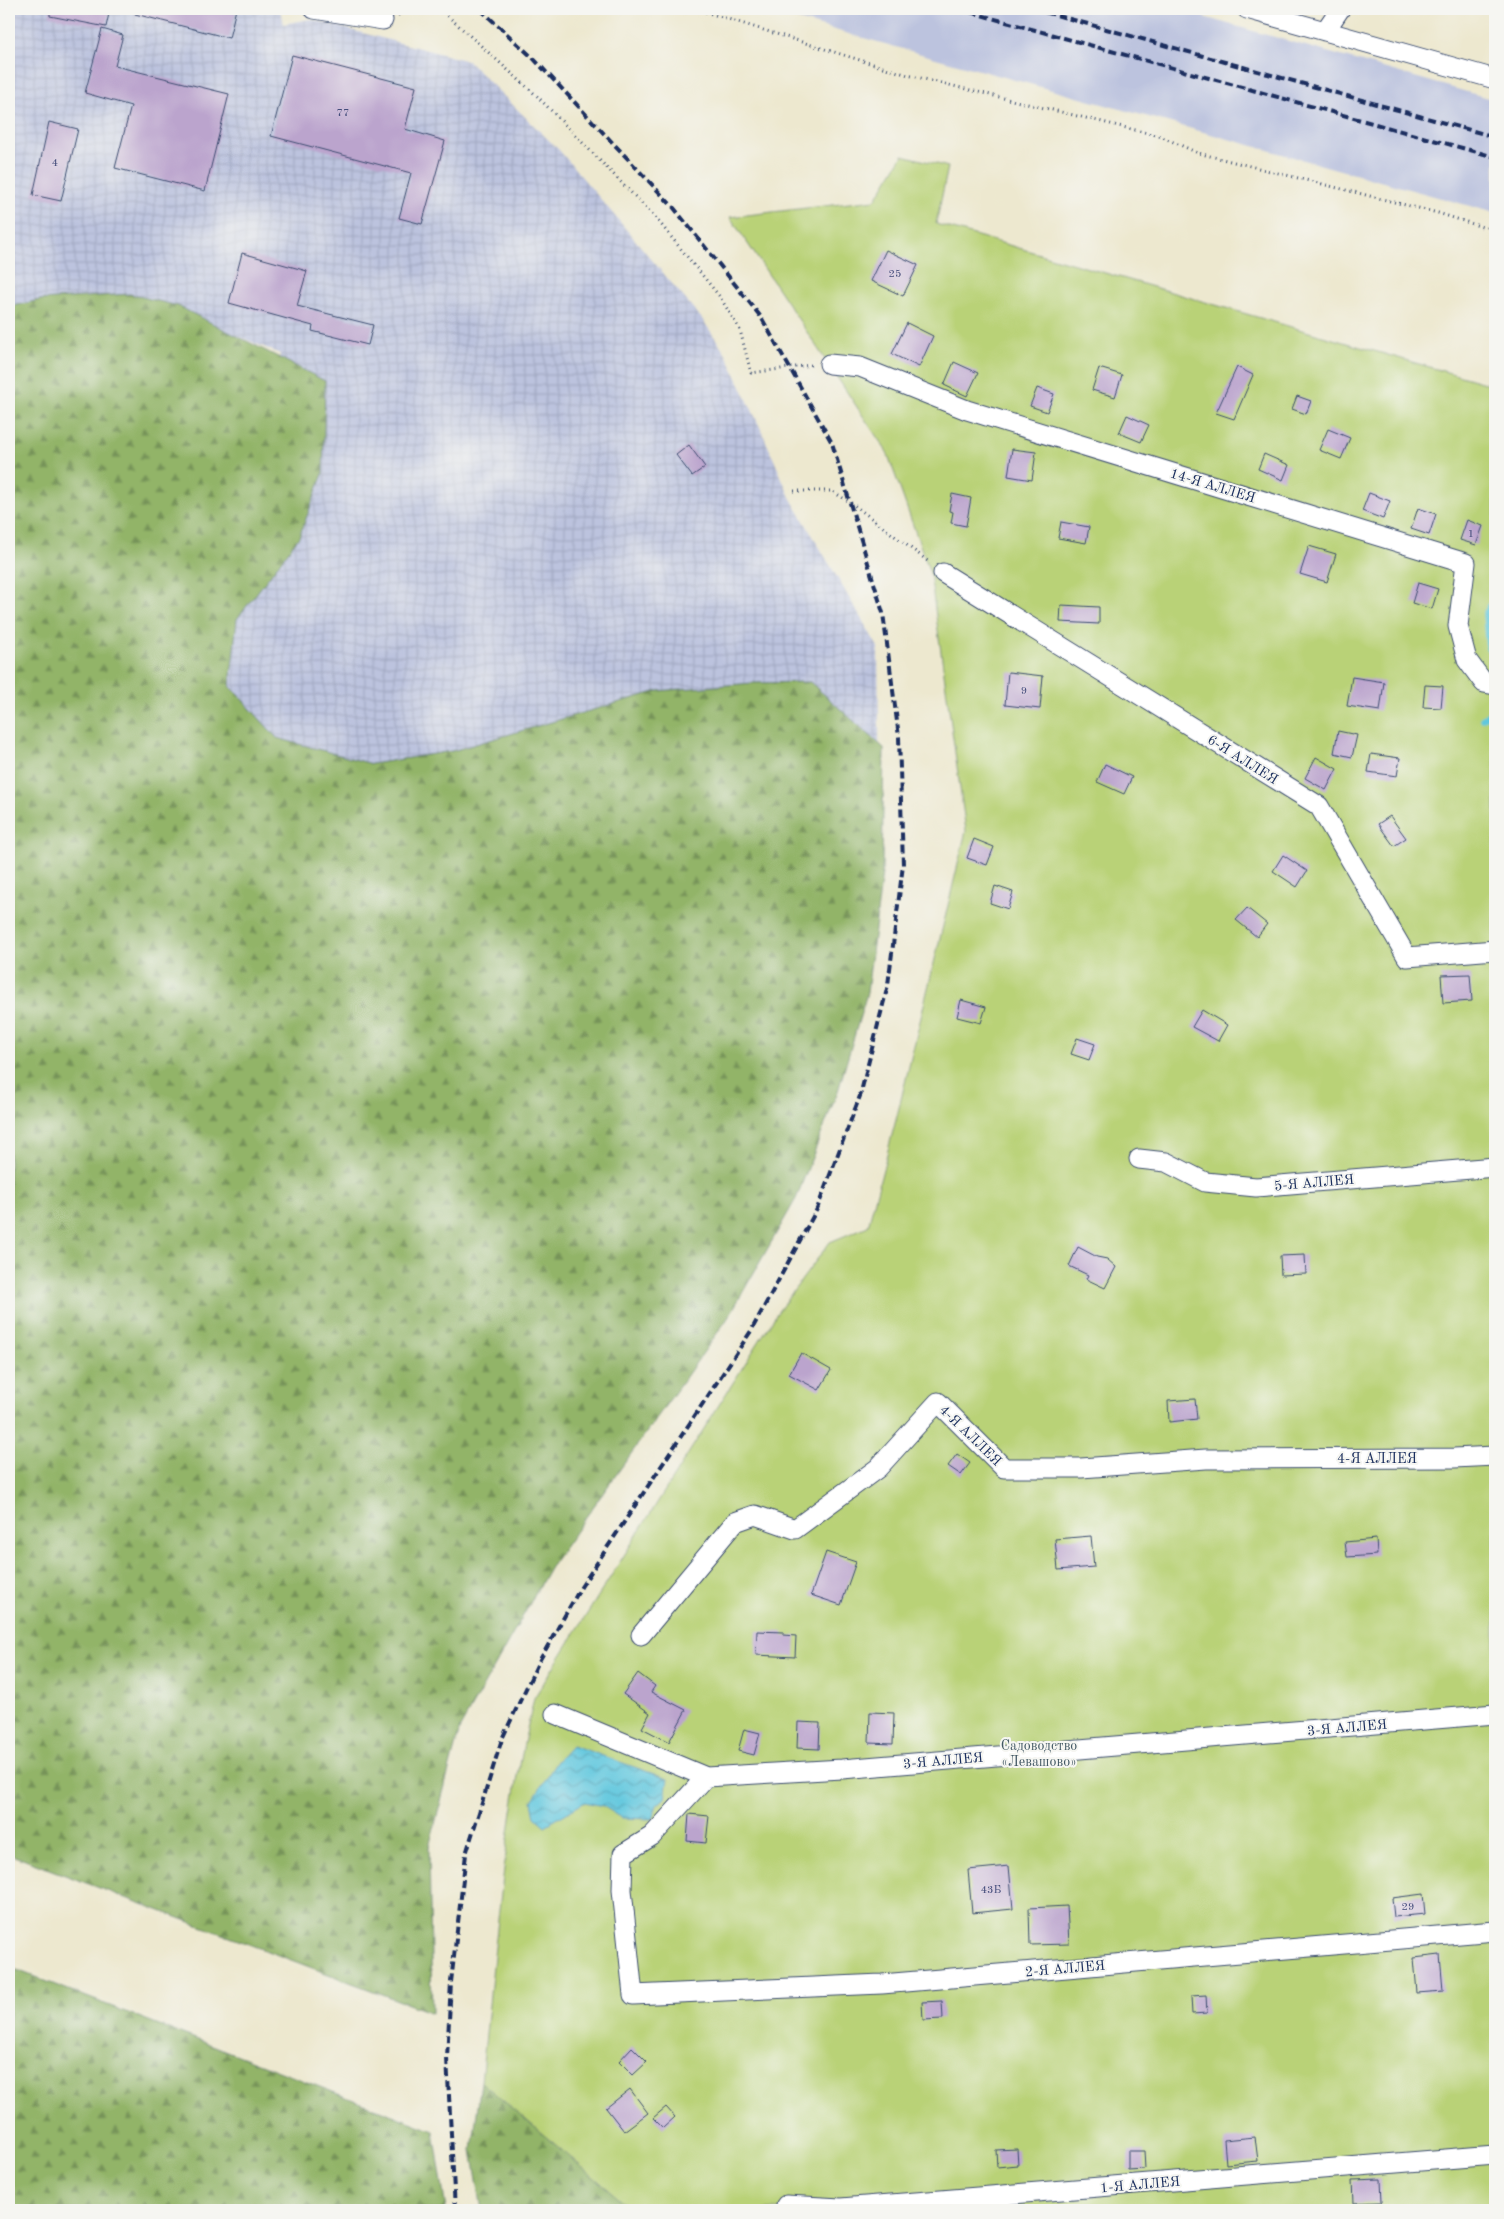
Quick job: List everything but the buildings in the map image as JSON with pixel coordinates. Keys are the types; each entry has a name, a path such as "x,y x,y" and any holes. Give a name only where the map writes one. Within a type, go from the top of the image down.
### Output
{"street":[{"path":"314,9 383,20"},
{"path":"1247,9 1495,79"},
{"path":"1325,31 1340,9"},
{"name":"14-Я АЛЛЕЯ","path":"829,364 860,367 967,410 1466,563 1458,626 1467,660 1484,683 1495,685"},
{"name":"6-Я АЛЛЕЯ","path":"943,573 1319,806 1407,957 1495,950"},
{"name":"5-Я АЛЛЕЯ","path":"1138,1159 1166,1162 1205,1182 1256,1187 1495,1167"},
{"name":"4-Я АЛЛЕЯ","path":"640,1635 735,1522 755,1515 795,1529 878,1468 938,1402 1004,1468 1081,1468 1206,1458 1454,1458 1495,1456"},
{"path":"555,1714 706,1777"},
{"name":"3-Я АЛЛЕЯ","path":"706,1777 852,1768 1495,1714"},
{"name":"2-Я АЛЛЕЯ","path":"706,1777 652,1836 623,1854 622,1890 633,1995 882,1984 1495,1931"},
{"name":"1-Я АЛЛЕЯ","path":"786,2205 841,2208 1495,2155"}],"path":[{"path":"440,9 537,96 655,217 720,297 740,330 751,374 804,365 829,364"},
{"path":"696,9 908,75 1160,136 1198,153 1438,213 1495,231"},
{"path":"794,492 831,491 850,502 943,573"}],"shaded area":[{"path":"9,9 280,9 283,24 310,19 468,61 559,150 702,319 725,352 790,497 878,647 880,805 321,786 215,687 280,354 231,333 40,300 9,307"},
{"path":"759,9 1176,9 1495,100 1495,213"}],"green space":[{"name":"Садоводство «Левашово»","path":"903,155 948,167 936,224 1495,386 1495,2210 633,2210 481,2082 501,1889 515,1793 534,1698 777,1313 830,1242 868,1226 897,1116 966,831 930,573 887,452 730,217 875,200"},
{"path":"130,294 178,306 325,381 323,474 299,537 237,619 230,686 277,738 372,764 452,751 658,691 752,683 810,682 884,748 882,873 867,993 838,1091 796,1199 728,1318 551,1566 460,1728 429,1847 432,2013 9,1854 9,307 40,300"},
{"path":"9,1967 434,2131 446,2210 9,2210"},
{"path":"481,2082 633,2210 482,2210 472,2150"}],"water":[{"path":"572,1745 668,1779 665,1798 657,1805 652,1819 622,1818 603,1806 585,1802 545,1826 535,1817 532,1801 557,1761"}],"waterway":[{"path":"1495,598 1485,614 1488,647 1495,659"},
{"path":"1482,719 1495,709"}],"railway":[{"path":"455,2210 447,2058 451,1982 466,1854 502,1739 538,1663 581,1587 751,1331 817,1209 860,1096 888,985 903,865 899,737 883,613 832,443 761,317 674,208 533,58 480,9"},
{"path":"959,9 1495,157"},
{"path":"1034,9 1495,137"}]}
